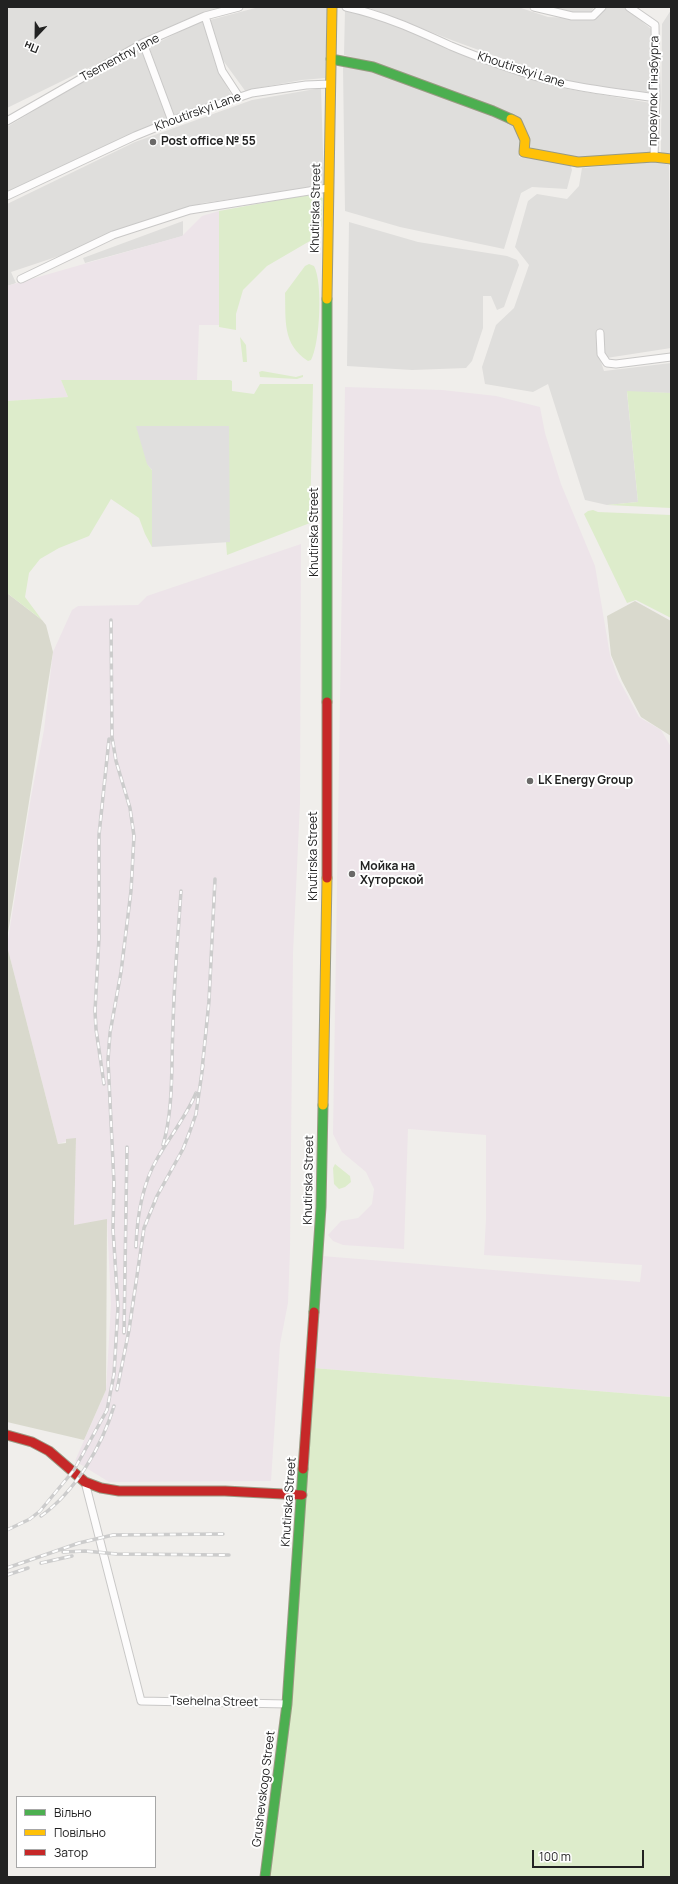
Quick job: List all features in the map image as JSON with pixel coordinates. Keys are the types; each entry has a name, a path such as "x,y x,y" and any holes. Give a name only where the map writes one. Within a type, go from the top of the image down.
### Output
{"main road":[{"name":"Khutirska Street","path":"287,1704 321,1207 327,946 327,299 332,7"},
{"path":"331,59 373,67 493,111 517,122 525,140 524,152 578,162 654,157 671,159"},
{"path":"7,1435 32,1442 49,1451 85,1482 101,1488 119,1491 225,1491 302,1495"},
{"name":"Grushevskogo Street","path":"266,1877 287,1704"}],"street":[{"name":"Tsementny lane","path":"7,121 143,43 205,16 239,7"},
{"name":"Khoutirskyi Lane","path":"346,7 371,12 452,46 533,76 568,86 656,98"},
{"path":"534,7 572,16 593,16 602,7"},
{"name":"провулок Гінзбурга","path":"629,7 655,25 656,98 654,157"},
{"path":"205,16 222,72 239,97"},
{"path":"143,43 172,121"},
{"name":"Khoutirskyi Lane","path":"7,196 135,136 239,97 252,93 306,85 330,84"},
{"path":"22,279 113,235 190,210 328,188"},
{"path":"600,333 601,354 607,363 616,364 671,357"},
{"name":"Tsehelna Street","path":"85,1482 141,1701 287,1704"}],"shaded area":[{"path":"9,7 224,7 201,13 7,108 7,11"},
{"path":"259,7 327,7 325,78 302,80 252,89 246,92 222,59 210,20"},
{"path":"367,7 518,7 548,17 595,19 604,7 625,7 651,29 654,90 651,93 567,82 454,41"},
{"path":"548,7 594,7 591,12 572,14"},
{"path":"345,10 370,14 452,50 533,79 567,89 651,103 652,155 577,159 529,147 528,136 520,118 374,63 344,55"},
{"path":"671,10 671,156 661,152 662,24"},
{"path":"205,19 221,76 232,96 173,117 149,47"},
{"path":"141,46 167,119 7,194 7,127"},
{"path":"343,67 373,70 515,124 522,139 519,157 570,163 572,170 567,189 532,187 521,193 504,249 400,227 345,211"},
{"path":"321,88 324,186 203,203 107,236 74,251 11,272 16,283 7,286 7,204 135,142 252,100"},
{"path":"656,162 669,165 671,348 600,359 604,371 671,363 671,393 627,392 638,502 607,505 585,500 548,384 533,392 485,384 482,367 496,325 514,308 529,265 515,247 528,201 537,194 567,199 579,186 582,168"},
{"path":"219,211 219,325 199,325 197,380 61,380 68,397 7,401 7,286 182,236 202,216"},
{"path":"183,221 183,236 85,263 83,258"},
{"path":"349,222 418,242 507,256 517,260 519,265 504,307 497,310 491,296 483,296 483,328 472,361 466,368 412,370 347,366"},
{"path":"345,387 442,390 496,396 540,407 545,433 561,484 595,566 610,655 618,678 639,717 661,730 671,747 671,1397 313,1368 322,1256 640,1282 642,1265 484,1255 486,1219 486,1135 408,1129 404,1249 343,1245 333,1241 328,1235 341,1221 358,1218 372,1204 374,1189 366,1172 342,1152 333,1134"},
{"path":"136,426 229,426 230,542 152,547 152,470 147,464"},
{"path":"301,544 300,803 293,953 290,1249 288,1303 280,1344 271,1481 109,1482 75,1461 106,1390 111,1304 107,1220 74,1225 76,1138 58,1144 7,946 31,797 44,730 53,652 72,610 78,606 138,605 147,596"},
{"path":"7,593 42,620 46,625 53,652 7,939"},
{"path":"635,601 671,621 671,736 641,717 622,681 611,655 607,616"},
{"path":"7,946 58,1144 66,1143 66,1139 76,1138 74,1225 107,1219 106,1390 84,1440 7,1422"}],"green space":[{"path":"312,194 323,198 322,226 315,238 267,266 243,290 236,314 236,330 219,327 219,211"},
{"path":"309,264 314,266 317,274 319,285 319,313 317,341 311,360 308,361 294,347 287,331 285,293 305,266"},
{"path":"240,337 246,345 247,362 243,362"},
{"path":"262,371 296,377 303,375 303,377 297,379 260,377 259,372"},
{"path":"61,380 230,380 232,381 232,391 254,394 260,384 313,384 310,523 227,555 226,542 229,542 147,464 152,470 152,547 139,518 111,499 89,536 59,548 40,559 29,573 25,597 42,620 7,593 7,401 68,397"},
{"path":"627,391 671,393 671,508 607,505 638,502"},
{"path":"593,510 598,512 671,515 671,618 636,600 627,603 584,514"},
{"path":"335,1164 350,1176 351,1182 345,1187 339,1189 334,1184 333,1168"},
{"path":"313,1368 671,1397 671,1877 267,1877"}],"railway":[{"path":"7,1530 30,1519 40,1511 74,1470 107,1410 114,1374 118,1307 113,1229 114,1183 108,1060 110,1033 121,972 131,891 134,836 130,808 116,761 112,737 111,620"},
{"path":"104,1084 96,1029 95,1011 99,938 99,835 109,739"},
{"path":"202,1070 209,1001 215,879"},
{"path":"163,1145 169,1116 174,992 181,891"},
{"path":"117,1390 129,1330 144,1228 157,1196 183,1149 190,1131 196,1114 203,1065"},
{"path":"136,1247 139,1212 148,1179 157,1159 183,1118 196,1093"},
{"path":"124,1333 127,1147"},
{"path":"41,1516 54,1506 86,1467 102,1437 114,1406"},
{"path":"7,1568 79,1543 113,1535 223,1534"},
{"path":"63,1552 85,1551 117,1554 229,1555"},
{"path":"41,1563 72,1556"},
{"path":"7,1575 28,1568"}],"traffic: fast":[{"path":"331,59 373,67 511,119"},
{"path":"327,299 327,702"},
{"path":"314,1312 321,1207 323,1105"},
{"path":"265,1877 287,1704 303,1469"}],"traffic: slow":[{"path":"327,299 332,7"},
{"path":"511,119 517,122 525,140 524,152 578,162 654,157 671,159"},
{"path":"323,1105 327,878"}],"traffic: jam":[{"path":"327,702 327,878"},
{"path":"303,1469 314,1312"},
{"path":"7,1435 32,1442 49,1451 85,1482 101,1488 119,1491 225,1491 302,1495"}],"place":[{"name":"Post office № 55","path":"153,142"},
{"name":"LK Energy Group","path":"530,781"},
{"name":"Мойка на Хуторской","path":"352,874"}]}
